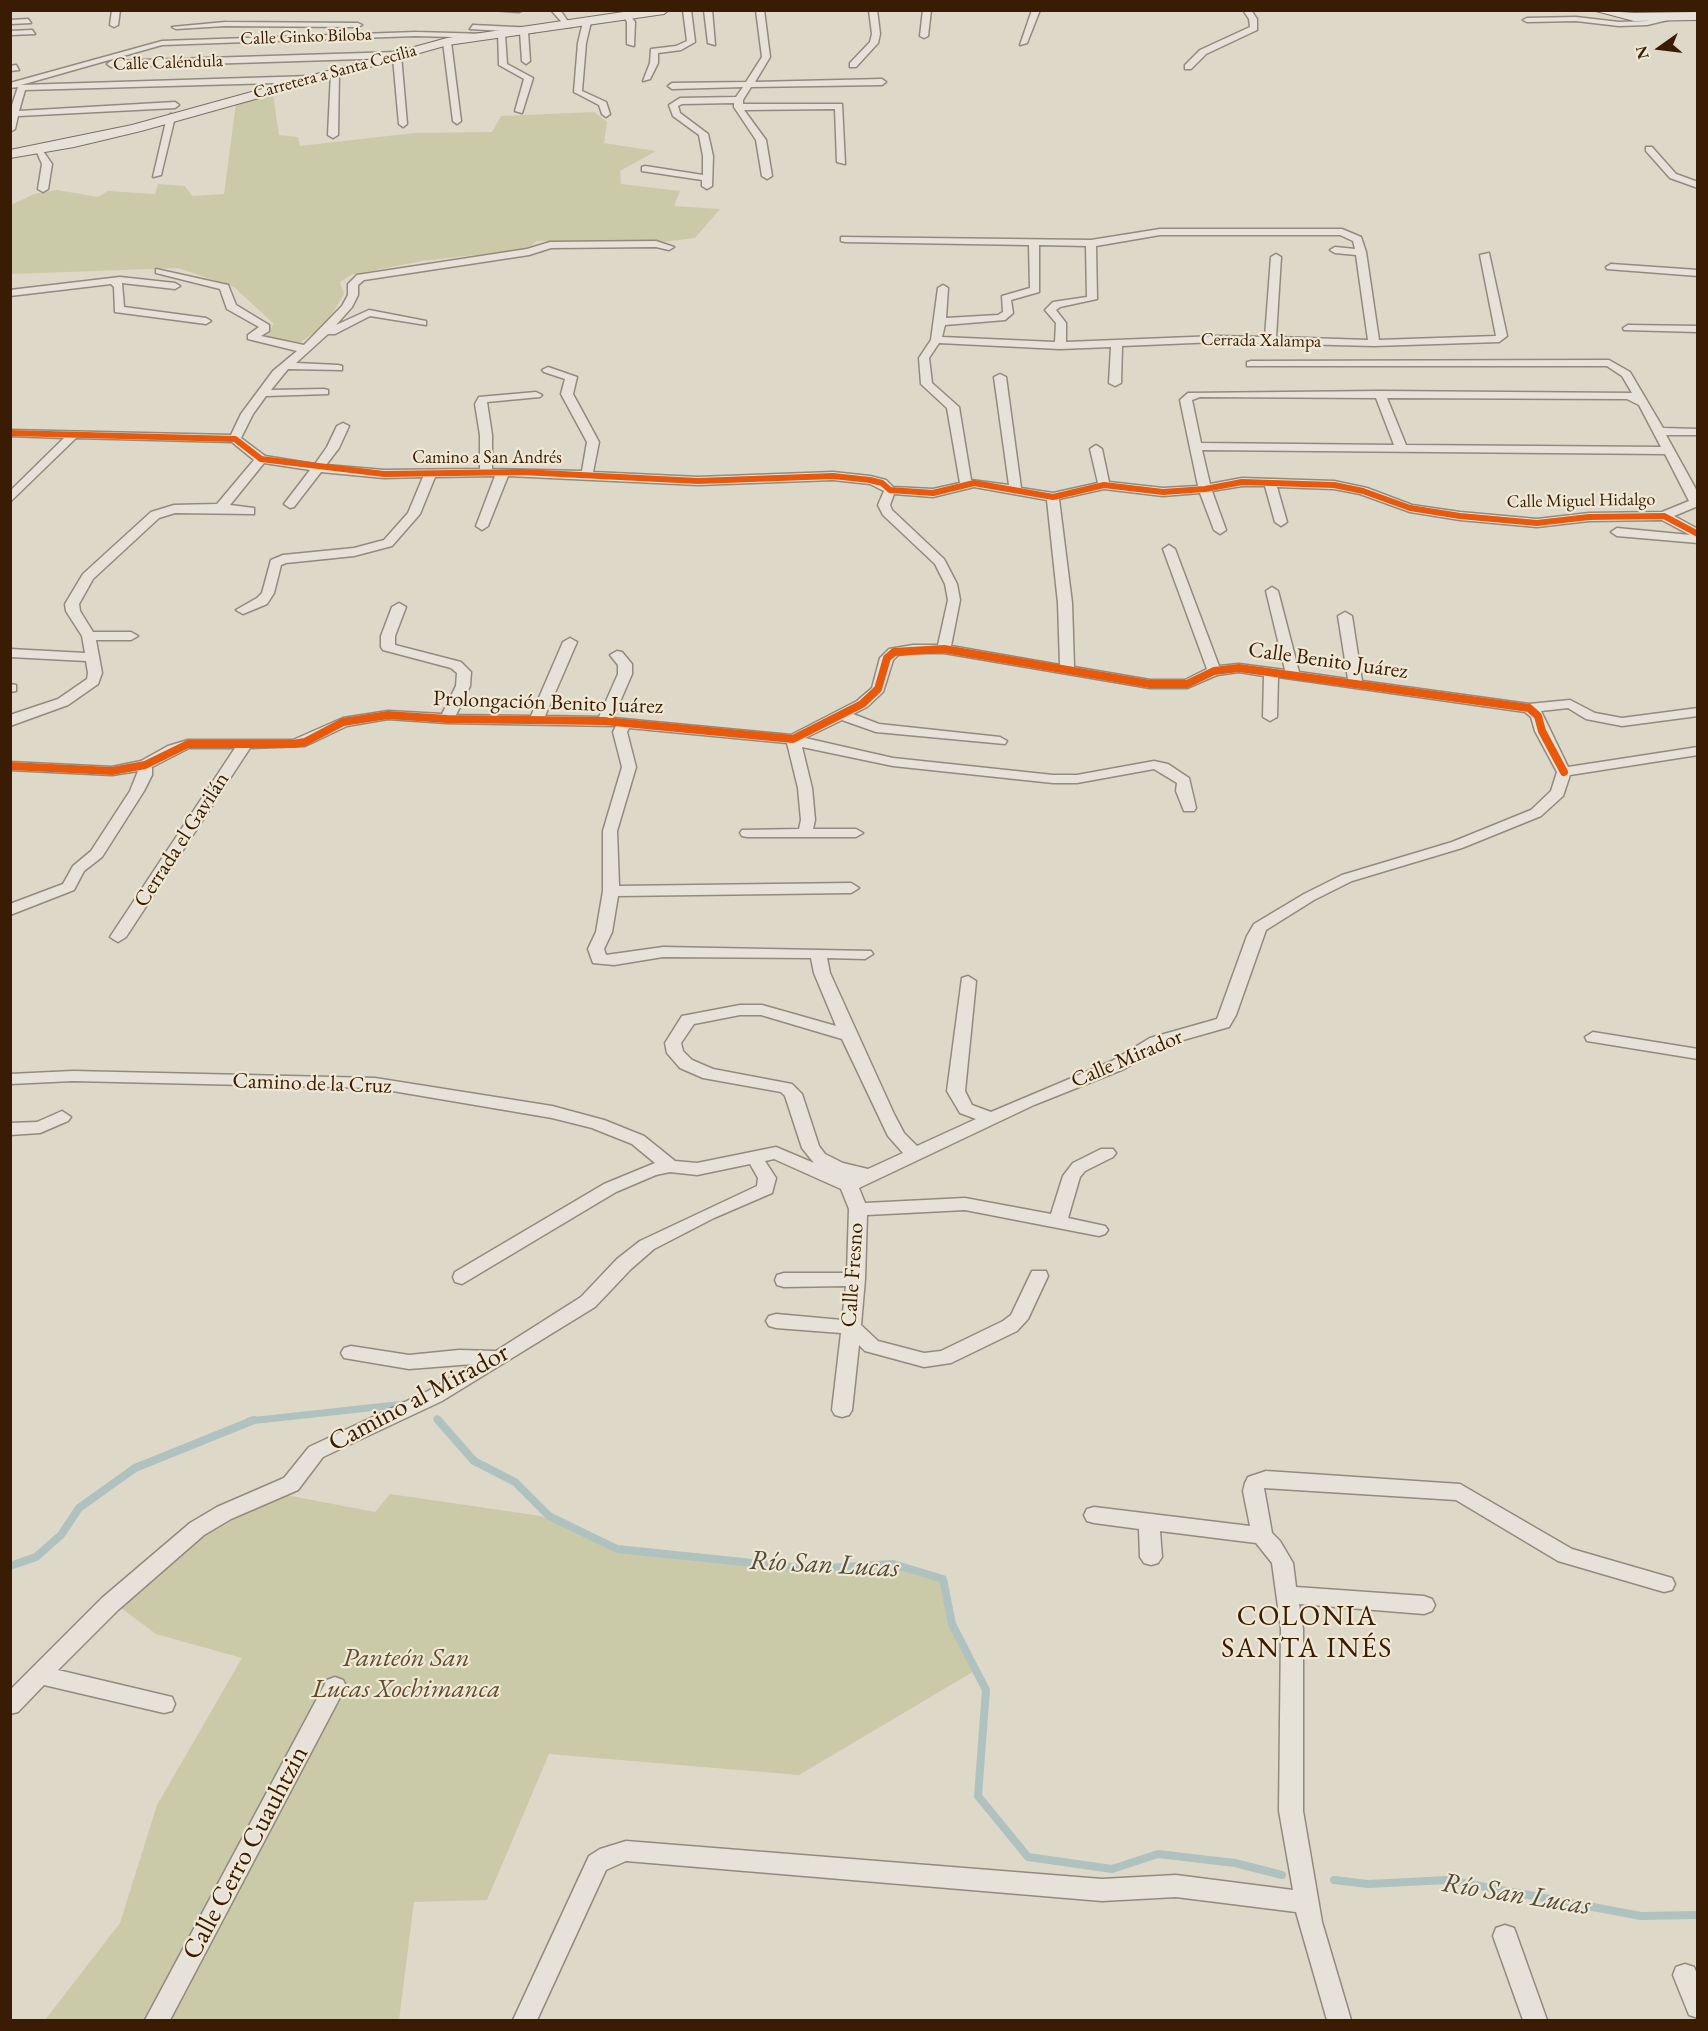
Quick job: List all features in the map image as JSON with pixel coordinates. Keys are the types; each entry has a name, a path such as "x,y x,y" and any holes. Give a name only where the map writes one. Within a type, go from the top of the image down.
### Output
{"main road":[{"name":"Carretera a Santa Cecilia","path":"10,154 82,141 173,111 310,79 447,42 664,10"},
{"path":"1597,10 1634,17 1698,16"}],"street":[{"path":"114,25 116,10"},
{"path":"495,10 519,10"},
{"path":"555,10 569,25"},
{"path":"646,79 654,63 654,51 678,48 691,42 687,10"},
{"path":"708,10 712,43"},
{"path":"738,103 766,57 760,10"},
{"path":"853,65 874,43 876,34 873,10"},
{"path":"924,36 927,10"},
{"path":"1023,43 1036,10"},
{"path":"1188,67 1203,52 1254,28 1253,20 1247,10"},
{"path":"627,16 631,22 631,44"},
{"path":"1527,20 1576,19 1619,24 1647,23 1669,17"},
{"path":"10,22 28,21"},
{"path":"587,22 582,43 578,92 603,104 606,114"},
{"path":"176,27 225,24 509,27 528,31 526,61"},
{"path":"10,33 32,33"},
{"name":"Calle Ginko Biloba","path":"83,65 162,43 416,34 487,36"},
{"path":"501,34 503,64 529,78 519,111"},
{"path":"447,42 457,121"},
{"path":"397,55 403,124"},
{"name":"Calle Caléndula","path":"83,65 397,55"},
{"path":"15,89 83,65"},
{"path":"333,135 335,72"},
{"path":"15,89 310,79"},
{"path":"672,86 882,82"},
{"path":"10,129 14,114 15,89"},
{"path":"645,169 706,182 708,156 703,134 676,114 673,105 680,101 839,106 842,162"},
{"path":"738,103 761,140 767,176"},
{"path":"14,114 173,111 156,175"},
{"path":"1649,148 1673,176 1698,185"},
{"path":"38,150 47,164 43,189"},
{"path":"845,239 1034,244 1091,243 1122,240 1160,232 1342,232 1357,239 1361,252 1374,343"},
{"path":"1060,346 1060,323 1050,310 1057,304 1092,299 1091,243"},
{"path":"10,433 235,439 247,414 285,366 319,338 347,307 352,295 353,284 361,277 529,252 550,245 656,244 669,247"},
{"path":"940,322 987,320 1006,316 1006,298 1035,290 1034,244"},
{"path":"1335,250 1361,252"},
{"name":"Cerrada Xalampa","path":"936,340 1060,346 1270,340 1374,343 1499,339 1502,336 1485,255"},
{"path":"1270,340 1276,257"},
{"path":"1611,267 1698,273"},
{"path":"160,271 224,287 231,307 264,325 265,329 252,337 305,349"},
{"path":"1620,277 1698,282"},
{"path":"10,293 114,281 175,286"},
{"path":"114,281 119,286 119,310 206,321"},
{"path":"943,288 936,340 924,358 927,384 953,407 966,484"},
{"path":"319,338 369,314 422,322"},
{"path":"1628,328 1696,329 1698,342"},
{"path":"1115,383 1117,343"},
{"path":"1220,530 1205,489 1186,400 1188,396 1200,394 1380,394 1403,380 1609,363 1626,374 1697,502 1664,516"},
{"path":"1251,364 1403,380 1621,395 1644,403"},
{"path":"285,366 338,368"},
{"path":"548,370 571,377 567,394 593,442 587,475"},
{"path":"999,377 1015,489"},
{"path":"265,393 324,392"},
{"path":"1380,394 1401,447"},
{"path":"486,472 486,435 481,404 483,399 536,395"},
{"path":"290,504 333,448 343,426"},
{"path":"1658,430 1698,432"},
{"path":"10,498 75,433"},
{"name":"Camino a San Andrés","path":"235,439 261,459 318,468 430,475 503,472 698,481 849,476 882,483 890,490 933,493 966,484"},
{"path":"1196,446 1669,451"},
{"path":"1096,449 1104,485"},
{"path":"220,508 261,459"},
{"path":"482,526 503,472"},
{"path":"243,610 262,601 268,593 275,563 283,559 354,552 377,548 388,543 414,514 430,475"},
{"name":"Calle Miguel Hidalgo","path":"966,484 987,484 1053,497 1104,485 1162,492 1205,489 1234,482 1346,487 1410,508 1460,516 1537,523 1589,517 1664,516 1698,534"},
{"path":"1270,483 1281,522"},
{"path":"805,833 808,820 806,788 793,739 862,704 878,689 887,658 894,652 944,649 954,600 951,584 940,562 887,512 884,505 890,490"},
{"path":"1053,497 1065,603 1067,668"},
{"path":"10,722 15,718 63,702 93,681 95,673 89,636 73,611 72,604 88,577 155,515 174,509 220,508 250,511"},
{"path":"1617,532 1698,539"},
{"path":"1169,549 1214,672"},
{"path":"1272,591 1293,676"},
{"path":"399,607 388,636 388,647 456,665 464,672 463,686 447,719"},
{"path":"1346,616 1356,685"},
{"path":"89,636 131,636"},
{"path":"536,720 570,642"},
{"name":"Calle Benito Juárez","path":"944,649 1067,668 1125,680 1173,685 1197,681 1214,672 1239,668 1529,708 1570,704 1591,716 1622,722 1698,711"},
{"path":"10,653 91,657"},
{"path":"604,721 625,674 625,664 617,655"},
{"path":"1270,717 1271,673"},
{"path":"1529,708 1539,716 1542,731 1564,772 1698,751"},
{"path":"842,715 876,728 920,735 1000,741"},
{"name":"Prolongación Benito Juárez","path":"145,765 173,749 188,744 305,742 343,722 368,716 604,721 793,739 813,746 892,762 1053,779 1083,778 1154,765 1163,767 1184,781 1183,791 1189,808"},
{"path":"625,722 620,732 629,767 610,831 610,891 603,932 596,949 599,960 614,960 663,952 865,954"},
{"name":"Cerrada el Gavilán","path":"118,937 246,743"},
{"path":"10,766 112,771 145,765 145,775 137,791 98,854 78,869 69,887 10,910"},
{"name":"Calle Mirador","path":"849,1185 1028,1101 1118,1065 1156,1042 1223,1023 1260,927 1309,897 1347,878 1456,845 1528,817 1547,805 1558,793 1564,772"},
{"path":"747,833 856,833"},
{"path":"610,891 851,888"},
{"path":"818,953 822,973 847,1035 897,1136 916,1155"},
{"path":"968,981 956,1091 960,1102 966,1108 992,1118"},
{"path":"847,1035 811,1027 762,1010 740,1010 688,1020 673,1043 675,1053 686,1064 709,1074 786,1088 793,1094 811,1148 819,1158 837,1167 871,1176"},
{"path":"1593,1037 1698,1054"},
{"name":"Camino de la Cruz","path":"10,1079 73,1076 193,1081 375,1083 552,1112 598,1125 638,1140 670,1166"},
{"path":"10,1129 40,1127 62,1117"},
{"path":"462,1277 610,1188 651,1170 670,1166 697,1169 776,1153 849,1185"},
{"path":"1058,1220 1072,1176 1080,1167 1107,1154"},
{"name":"Camino al Mirador","path":"10,1705 110,1604 196,1529 253,1498 291,1484 316,1452 435,1396 588,1302 604,1288 624,1264 647,1245 708,1214 766,1190 767,1178 754,1157"},
{"name":"Calle Fresno","path":"842,1410 856,1279 858,1209 849,1185"},
{"path":"858,1209 965,1204 1058,1220 1100,1230"},
{"path":"776,1321 850,1327 872,1346 924,1359 944,1358 1010,1326 1018,1319 1039,1276"},
{"path":"784,1280 856,1279"},
{"path":"351,1353 409,1362 459,1357 499,1358"},
{"path":"1339,2020 1310,1922 1291,1811 1292,1629 1282,1563 1273,1547 1263,1536 1253,1491 1255,1483 1266,1479 1460,1492 1565,1555 1664,1584"},
{"path":"1094,1515 1263,1536"},
{"path":"1149,1522 1151,1557"},
{"path":"1287,1595 1424,1605"},
{"path":"39,1674 164,1704"},
{"name":"Calle Cerro Cuauhtzin","path":"157,2020 335,1686"},
{"path":"525,2020 597,1863 609,1856 626,1851 1102,1890 1176,1886 1306,1903"},
{"path":"1505,1936 1535,2020"},
{"path":"1685,1975 1698,2007"}],"green space":[{"path":"273,94 279,135 298,137 300,146 414,133 492,132 501,116 594,112 607,122 604,143 656,151 620,171 621,184 680,191 674,206 720,209 695,238 663,242 536,241 529,249 422,261 351,275 340,282 344,294 326,324 300,343 265,336 274,324 234,287 178,268 11,274 11,205 34,194 57,190 98,197 108,191 155,194 158,184 185,186 192,196 224,194 236,103"},
{"name":"Panteón San Lucas Xochimanca","path":"390,1494 541,1516 617,1549 811,1569 893,1564 943,1579 952,1624 976,1670 799,1775 549,1754 487,1900 414,1902 399,2020 45,2020 120,1923 157,1805 242,1658 156,1634 121,1608 202,1535 286,1495 375,1512"}],"waterway":[{"name":"Río San Lucas","path":"252,1421 405,1404"},
{"name":"Río San Lucas","path":"438,1420 474,1461 515,1482 549,1516 617,1549 811,1569 893,1564 943,1579 952,1624 986,1690 978,1796 1028,1857 1112,1869 1158,1854 1235,1863 1282,1875"},
{"name":"Río San Lucas","path":"10,1566 36,1557 61,1535 79,1508 135,1468 252,1421"},
{"name":"Río San Lucas","path":"1334,1880 1368,1884 1448,1880 1641,1916 1698,1915"}],"cycle path":[{"path":"10,433 235,439 261,459 318,468 384,474 522,472 698,481 833,476 870,480 882,483 890,490 933,493 974,483 1053,497 1104,485 1163,492 1205,489 1242,482 1334,485 1363,491 1410,508 1460,516 1537,523 1589,517 1664,516 1698,534"},
{"path":"10,766 112,771 145,765 173,749 188,744 293,744 305,742 343,722 388,715 447,719 604,721 793,739 862,704 878,689 887,658 894,652 913,649 944,649 1150,684 1187,684 1214,671 1239,668 1529,708 1538,716 1542,731 1564,772"}],"district":[{"name":"COLONIA SANTA INÉS","path":"1307,1633"}]}
